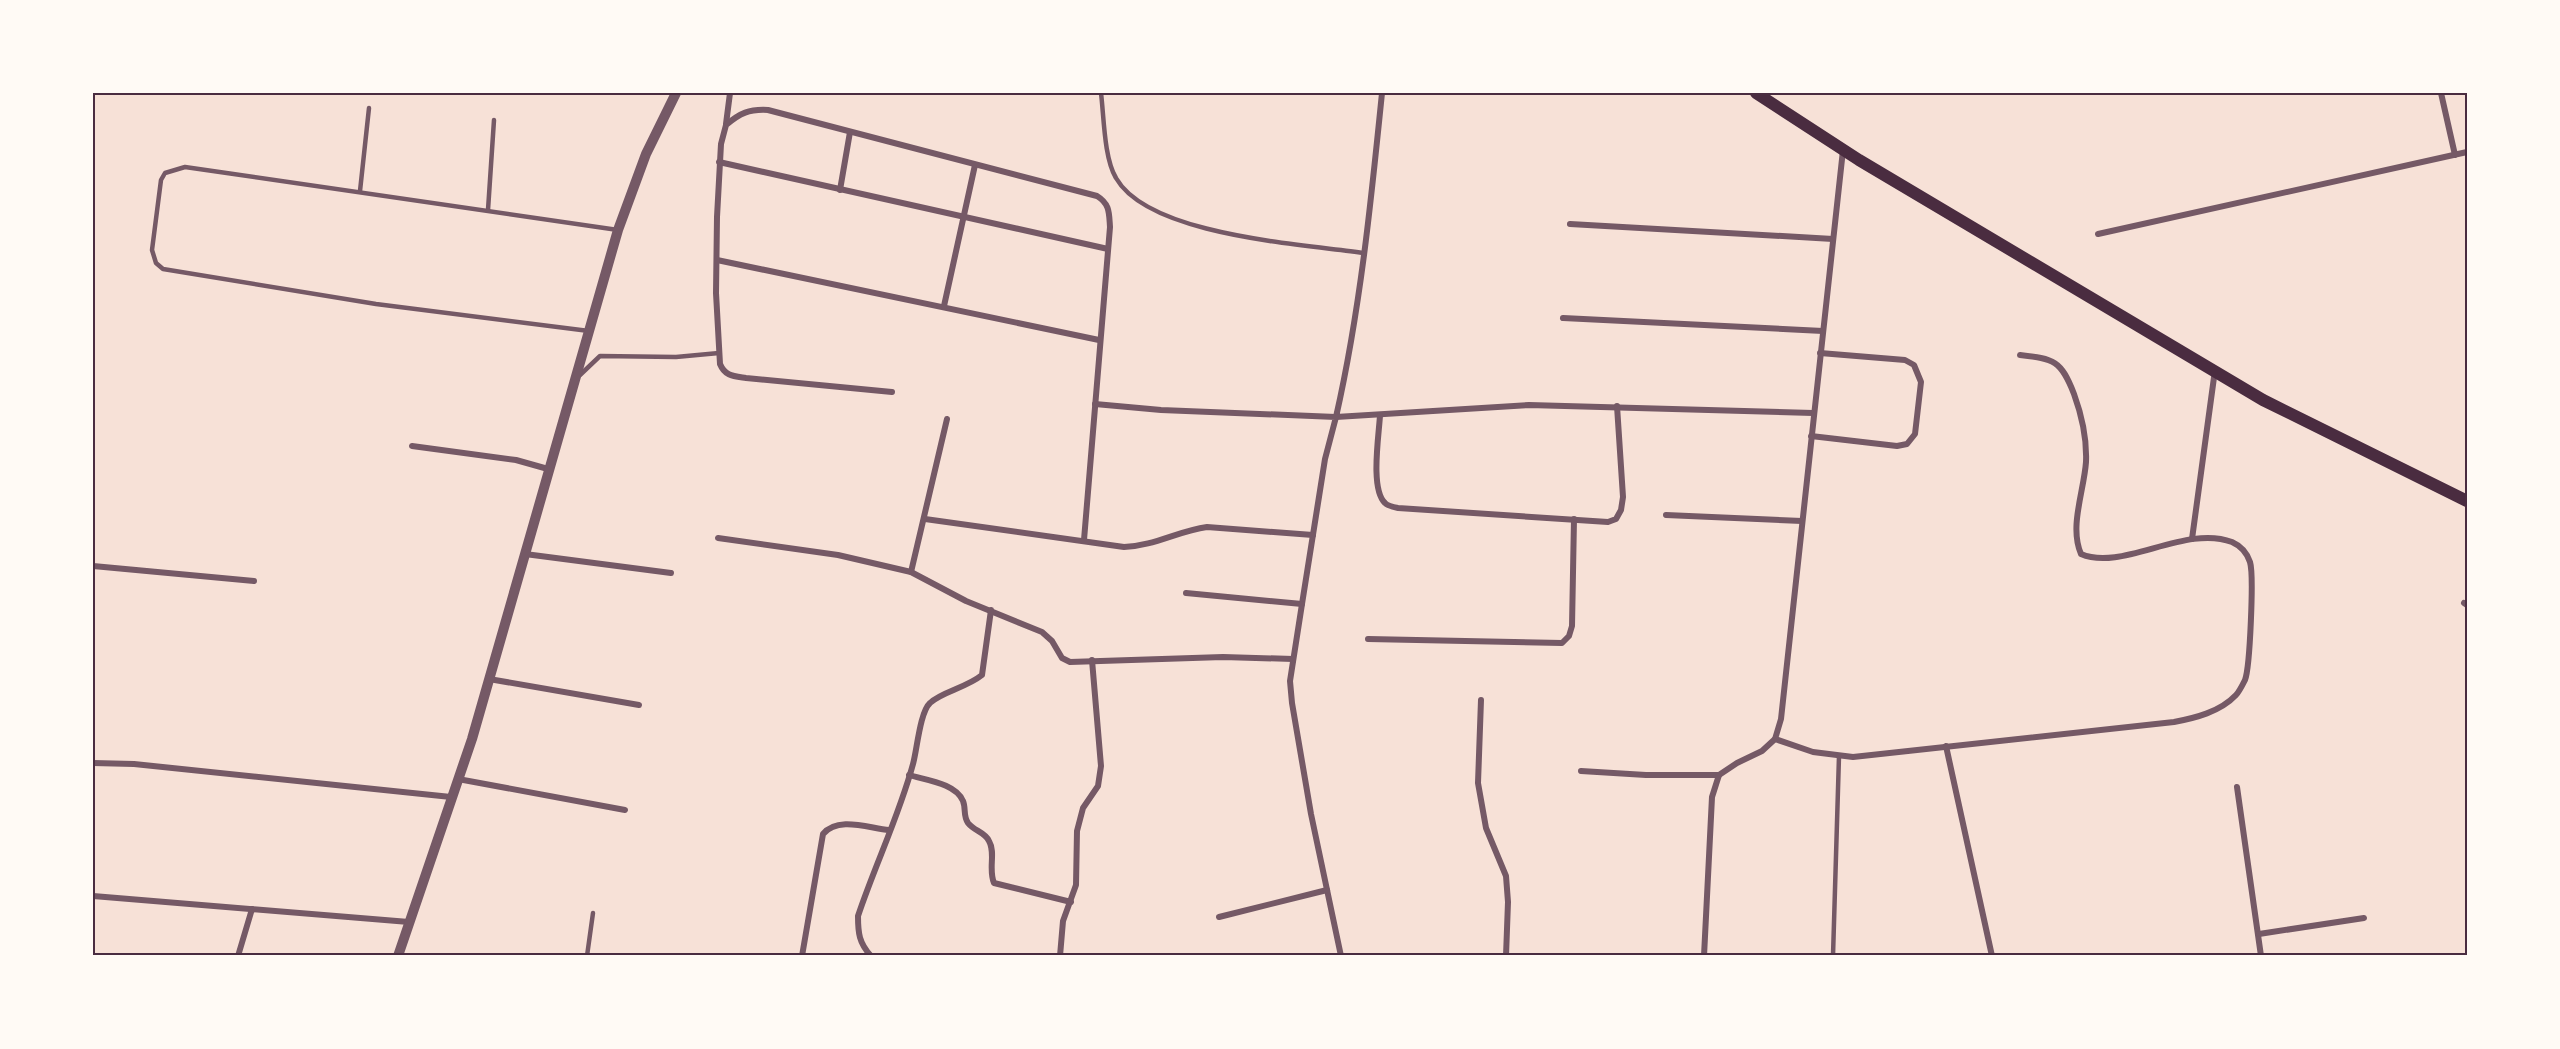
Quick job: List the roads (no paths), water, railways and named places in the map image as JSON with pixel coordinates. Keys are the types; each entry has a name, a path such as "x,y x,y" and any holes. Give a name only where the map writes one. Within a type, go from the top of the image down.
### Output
{"main road":[{"path":"1756,93 1844,149 2264,400 2467,501"}],"street":[{"path":"398,956 472,739 618,230 646,154 676,93"},
{"path":"730,93 719,162 717,260 719,353 723,372 729,375 892,392"},
{"path":"1341,956 1292,704 1290,681 1325,459 1346,376 1364,253 1382,93"},
{"path":"2441,93 2455,155"},
{"path":"726,125 741,112 753,109 768,110 1097,196 1106,201 1110,227 1084,540"},
{"path":"840,190 850,132"},
{"path":"1704,956 1709,820 1712,797 1719,776 1737,763 1762,751 1775,739 1781,719 1822,331 1844,149"},
{"path":"2098,234 2467,152"},
{"path":"719,162 1108,249"},
{"path":"944,306 975,165"},
{"path":"1570,224 1833,238"},
{"path":"717,260 1099,340"},
{"path":"1563,318 1822,331"},
{"path":"1811,436 1897,446 1907,444 1915,434 1921,382 1914,365 1905,360 1820,353"},
{"path":"1775,739 1813,753 1853,757 2174,722 2194,718 2220,707 2236,695 2246,678 2253,584 2250,562 2242,547 2230,542 2192,539 2113,557 2092,559 2081,554 2077,545 2077,531 2086,454 2080,411 2061,366 2050,359 2020,355"},
{"path":"2192,539 2215,370"},
{"path":"1095,404 1161,410 1336,417 1529,405 1813,413"},
{"path":"1380,415 1376,482 1380,496 1386,504 1398,508 1608,522 1616,519 1621,510 1623,497 1617,406"},
{"path":"911,572 926,519 947,419"},
{"path":"412,446 516,460 548,469"},
{"path":"1666,515 1802,521"},
{"path":"926,519 1124,547 1139,546 1207,527 1313,535"},
{"path":"1368,639 1562,643 1569,636 1572,626 1575,519"},
{"path":"718,538 838,555 911,572 966,601 1042,632 1053,641 1062,658 1070,662 1222,657 1293,659"},
{"path":"524,554 671,573"},
{"path":"93,566 254,581"},
{"path":"1186,593 1302,604"},
{"path":"871,956 862,946 858,934 858,916 909,775 928,704 936,698 962,688 982,675 990,610"},
{"path":"1060,956 1063,921 1076,885 1077,831 1083,808 1098,786 1101,766 1092,660"},
{"path":"489,679 639,705"},
{"path":"1481,700 1478,783 1486,828 1506,876 1508,902 1506,956"},
{"path":"1946,747 1992,956"},
{"path":"93,762 134,764 451,797"},
{"path":"1581,771 1719,776"},
{"path":"909,775 945,785 957,792 963,801 968,824 989,841 990,869 994,883 1071,902"},
{"path":"457,779 625,810"},
{"path":"2237,787 2261,956"},
{"path":"802,956 823,834 829,827 839,824 889,830"},
{"path":"1219,917 1327,890"},
{"path":"93,896 409,922"},
{"path":"238,956 252,909"},
{"path":"2259,934 2364,918"}],"lane":[{"path":"1101,93 1110,166 1116,179 1126,191 1155,211 1224,234 1364,253"},
{"path":"360,191 369,108"},
{"path":"488,210 494,120"},
{"path":"589,331 376,304 163,269 156,263 152,250 161,180 165,173 185,167 618,230"},
{"path":"574,381 600,356 676,357 719,353"},
{"path":"1833,956 1839,756"},
{"path":"587,956 593,913"}]}
